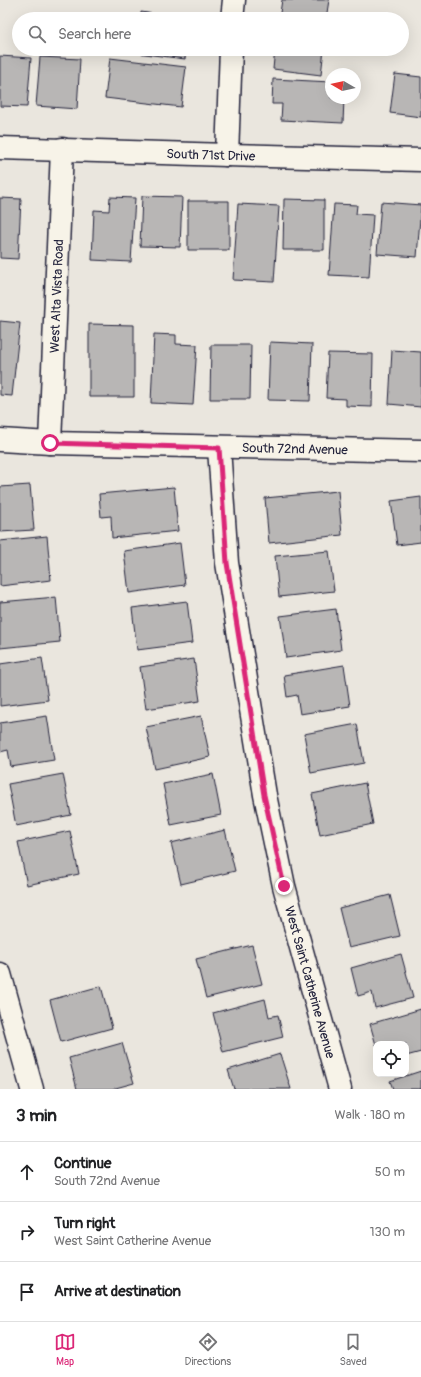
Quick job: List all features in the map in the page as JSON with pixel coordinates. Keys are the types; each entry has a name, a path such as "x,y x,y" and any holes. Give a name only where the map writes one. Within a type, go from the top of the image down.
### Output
{"street":[{"path":"233,12 234,0"},
{"path":"227,156 231,56"},
{"name":"South 71st Drive","path":"0,148 227,156 421,160"},
{"name":"West Alta Vista Road","path":"50,443 62,149"},
{"name":"South 72nd Avenue","path":"0,440 219,448 421,451"},
{"name":"West Saint Catherine Avenue","path":"219,448 227,563 264,795 284,886 340,1089"},
{"path":"0,974 32,1089"}],"building":[{"path":"282,0 329,0 327,12 280,12"},
{"path":"0,56 31,58 27,107 0,106"},
{"path":"161,56 185,56 185,59"},
{"path":"274,56 323,56 321,75 273,69"},
{"path":"40,57 80,59 77,109 36,106"},
{"path":"110,58 186,67 181,107 105,98"},
{"path":"395,74 421,77 421,117 390,113"},
{"path":"273,79 325,82 325,104 344,104 343,123 281,120 282,104 272,104"},
{"path":"142,196 182,197 180,247 140,246"},
{"path":"110,197 135,198 131,262 92,260 94,210 109,211"},
{"path":"0,198 21,199 18,259 0,258"},
{"path":"284,199 324,200 324,250 283,250"},
{"path":"188,201 229,201 229,250 188,250"},
{"path":"381,202 421,205 417,257 377,254"},
{"path":"238,204 279,206 274,282 233,280"},
{"path":"334,204 357,205 356,214 373,215 369,277 329,275"},
{"path":"0,321 20,323 12,396 0,395"},
{"path":"89,324 134,325 134,397 89,397"},
{"path":"154,334 176,335 176,344 197,345 193,405 151,403"},
{"path":"270,342 312,344 310,401 268,400"},
{"path":"211,345 251,345 250,399 210,399"},
{"path":"392,350 421,352 421,407 389,404"},
{"path":"328,353 373,354 372,407 346,406 346,399 326,398"},
{"path":"30,485 34,530 0,532 0,487"},
{"path":"174,487 178,531 112,538 111,516 101,517 99,494"},
{"path":"338,491 342,535 269,543 265,498"},
{"path":"421,497 421,542 397,545 391,501"},
{"path":"47,536 51,580 0,586 0,541"},
{"path":"180,543 185,585 129,593 124,551"},
{"path":"329,551 334,591 279,597 275,556"},
{"path":"56,597 60,642 0,648 0,602"},
{"path":"187,601 192,643 137,650 132,608"},
{"path":"336,609 341,650 286,658 280,616"},
{"path":"42,658 48,700 0,706 0,664"},
{"path":"194,659 200,701 146,709 140,667"},
{"path":"344,665 350,706 300,714 297,695 287,697 284,675"},
{"path":"47,716 54,760 11,767 8,750 0,752 0,723"},
{"path":"201,716 210,757 155,769 146,727"},
{"path":"357,724 364,763 311,773 304,734"},
{"path":"63,774 71,815 16,826 8,784"},
{"path":"213,774 221,815 171,825 163,784"},
{"path":"365,783 373,824 320,835 312,794"},
{"path":"225,830 235,871 181,884 171,843"},
{"path":"70,831 79,874 27,885 18,842"},
{"path":"390,895 400,936 349,948 339,908"},
{"path":"252,945 262,984 206,998 196,959"},
{"path":"401,954 413,998 375,1008 372,992 358,996 351,968"},
{"path":"101,986 112,1028 61,1042 50,1000"},
{"path":"265,999 269,1017 278,1015 283,1037 223,1052 213,1013"},
{"path":"421,1009 421,1052 409,1055 409,1041 375,1041 370,1024"},
{"path":"122,1043 134,1083 112,1089 77,1089 69,1058"},
{"path":"280,1054 291,1089 234,1089 228,1070"},
{"path":"421,1071 421,1089 393,1089 390,1081 402,1077 409,1077 409,1075"}],"route":[{"path":"50,443 219,448 227,563 264,795 284,886"}]}
